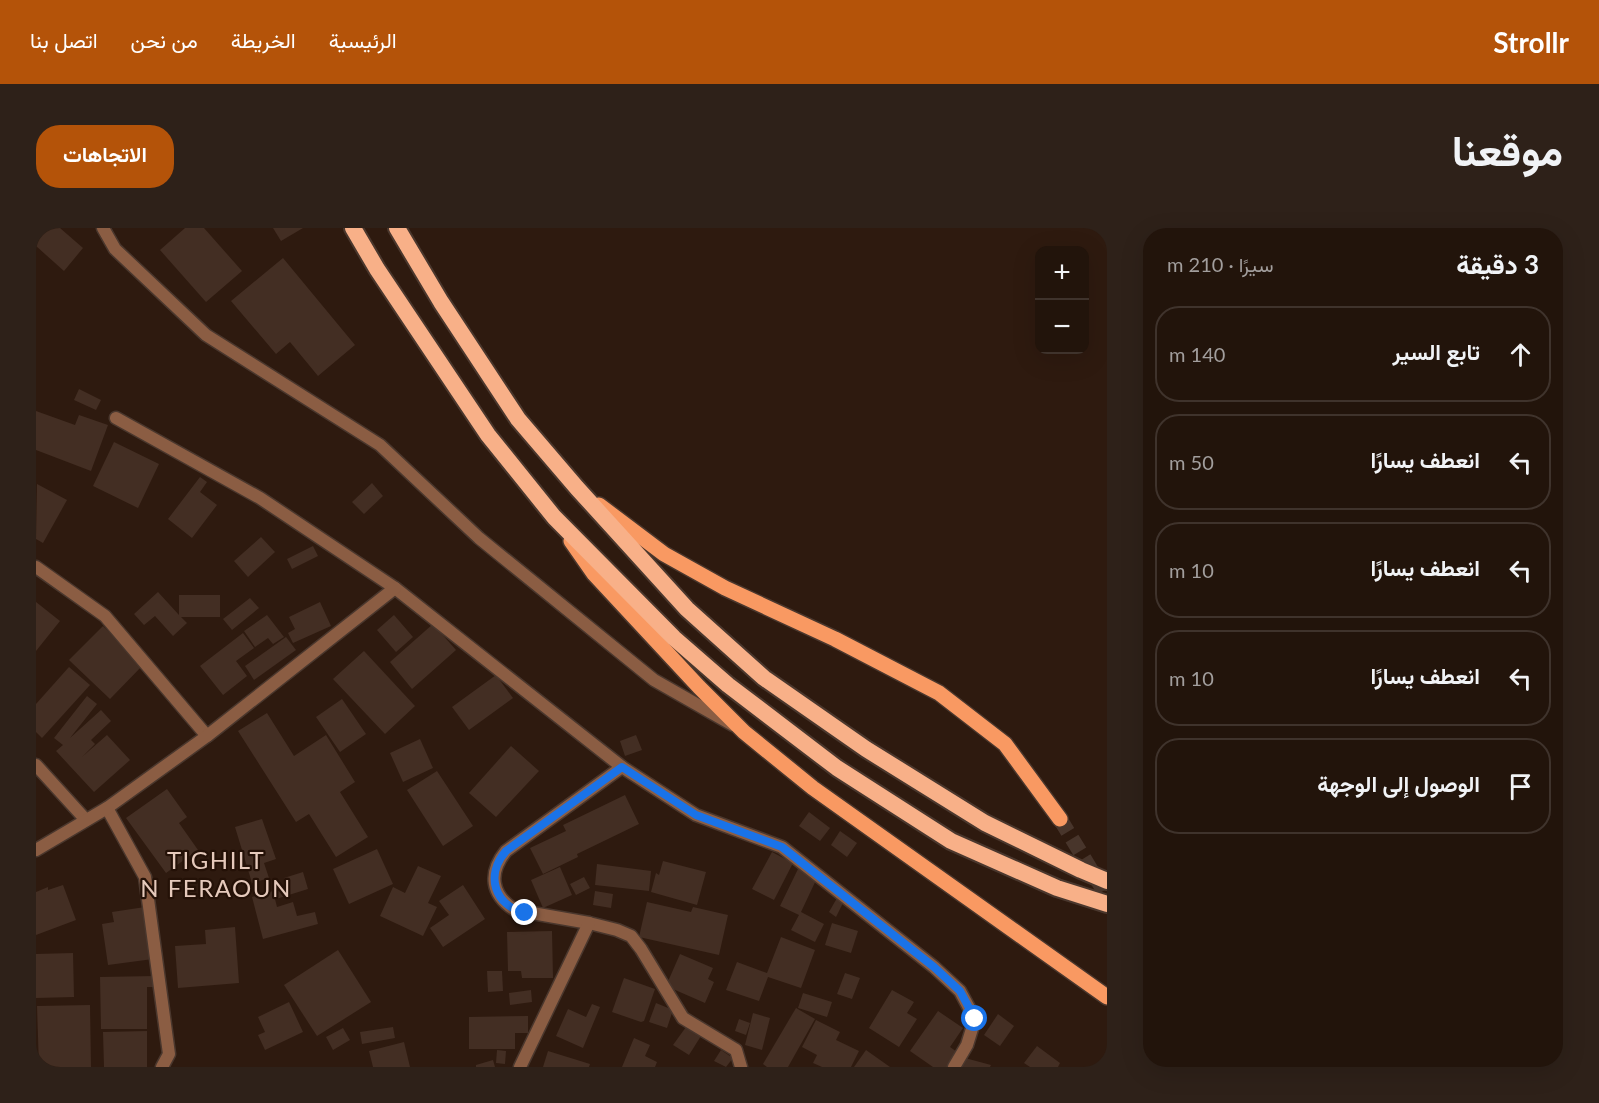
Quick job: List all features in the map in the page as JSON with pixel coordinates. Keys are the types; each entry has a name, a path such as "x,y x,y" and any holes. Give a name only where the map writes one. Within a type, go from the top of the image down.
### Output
{"highway":[{"path":"353,228 377,269 488,435 554,517 674,638 728,685 837,768 951,841 1057,888 1107,904"},
{"path":"397,228 441,302 518,419 576,488 687,609 764,678 866,749 984,823 1107,881"}],"main road":[{"path":"576,488 664,554 725,588 835,639 939,693 1005,744 1060,819"},
{"path":"554,517 594,574 744,732 813,788 1107,997"}],"street":[{"path":"103,228 115,249 206,335 380,445 479,538 654,680 744,732"},
{"path":"116,418 260,498 395,588 622,767 696,815 782,847 934,967 960,991 975,1019 967,1045 954,1067"},
{"path":"36,567 105,616 207,736"},
{"path":"36,850 107,808 207,736 395,588"},
{"path":"36,765 86,820"},
{"path":"622,767 506,851 495,868 495,888 507,905 515,910 589,923 631,936 683,1018 736,1050 741,1067"},
{"path":"107,808 145,877 169,1054 162,1067"},
{"path":"520,1067 589,923"}],"building":[{"path":"39,228 60,228 83,248 64,271 36,246 36,232"},
{"path":"185,228 204,228 242,271 206,302 160,250"},
{"path":"273,228 303,228 281,241"},
{"path":"283,258 355,345 318,376 290,342 276,354 231,301"},
{"path":"79,389 101,400 96,410 74,400"},
{"path":"36,411 75,425 79,415 108,425 91,471 36,450"},
{"path":"114,442 159,464 138,508 93,486"},
{"path":"200,477 207,482 200,492 217,505 192,538 168,519"},
{"path":"372,483 383,496 364,514 352,502"},
{"path":"37,484 67,500 43,543 36,539"},
{"path":"261,537 275,552 248,577 234,561"},
{"path":"313,546 318,556 292,569 287,559"},
{"path":"158,592 179,615 179,595 220,595 220,617 181,617 187,623 173,636 155,616 144,625 134,614"},
{"path":"250,598 259,608 232,630 223,619"},
{"path":"36,602 60,621 36,651"},
{"path":"320,602 331,626 293,643 288,633 295,629 289,617"},
{"path":"267,615 284,637 273,644 268,638 255,647 244,631"},
{"path":"394,615 413,637 396,652 377,630"},
{"path":"433,624 456,650 412,689 390,662"},
{"path":"103,626 143,665 110,699 69,660"},
{"path":"243,633 254,648 236,661 247,676 223,695 200,666"},
{"path":"286,637 296,650 254,680 245,666"},
{"path":"364,651 415,706 385,734 333,679"},
{"path":"69,667 90,685 42,738 36,732 36,704"},
{"path":"496,675 513,698 469,730 452,707"},
{"path":"87,696 97,704 70,738 101,710 111,721 91,740 95,744 82,757 107,735 130,760 94,792 56,751 63,745 54,738"},
{"path":"342,699 366,734 340,752 316,717"},
{"path":"267,713 294,756 326,735 355,782 340,792 368,837 336,857 309,814 296,822 238,731"},
{"path":"636,735 642,750 625,756 620,741"},
{"path":"420,739 433,768 403,782 390,753"},
{"path":"511,746 539,771 496,817 469,793"},
{"path":"437,771 473,826 443,846 407,790"},
{"path":"167,789 187,817 179,823 198,850 166,873 126,818"},
{"path":"625,795 639,824 577,854 578,857 543,874 530,848 566,831 563,825"},
{"path":"809,812 830,828 820,841 799,826"},
{"path":"262,819 276,859 264,863 269,878 252,883 235,827"},
{"path":"840,831 857,843 847,857 831,845"},
{"path":"377,849 393,884 349,904 333,869"},
{"path":"772,852 793,863 774,900 752,889"},
{"path":"663,861 706,872 697,905 651,892 656,873 659,875"},
{"path":"597,864 651,871 649,891 595,885"},
{"path":"418,866 441,876 428,903 437,907 423,936 380,916 393,887 405,893"},
{"path":"560,867 572,895 543,908 531,880"},
{"path":"798,869 817,878 801,912 824,924 815,942 791,930 799,915 780,906"},
{"path":"303,872 308,889 276,899 273,889 287,885 284,878"},
{"path":"584,877 590,888 576,895 570,884"},
{"path":"63,885 76,920 36,935 36,892 48,887 48,890"},
{"path":"463,885 485,919 443,947 430,928 449,915 439,901"},
{"path":"273,891 277,907 293,902 297,916 315,912 318,924 263,939 252,897"},
{"path":"595,891 613,894 611,908 593,905"},
{"path":"837,898 844,901 836,917 829,912"},
{"path":"647,902 691,912 693,907 728,915 719,955 639,937"},
{"path":"145,907 153,959 108,965 102,924 114,922 112,912"},
{"path":"832,923 858,931 851,953 825,945"},
{"path":"235,927 239,983 178,988 175,946 206,944 205,930"},
{"path":"552,931 553,978 522,978 521,971 508,971 507,932"},
{"path":"781,937 815,950 801,988 768,977 759,1001 726,990 737,962 767,973"},
{"path":"338,950 371,1002 317,1036 284,985"},
{"path":"73,953 74,997 36,998 36,954"},
{"path":"680,954 713,968 708,979 714,982 705,1003 666,986"},
{"path":"487,971 502,971 503,991 488,992"},
{"path":"845,973 860,978 852,999 837,994"},
{"path":"155,976 155,987 147,987 147,1029 101,1029 100,977"},
{"path":"624,978 655,989 644,1021 612,1012"},
{"path":"531,990 532,1002 510,1005 509,993"},
{"path":"892,990 914,1002 907,1013 917,1019 899,1047 869,1028"},
{"path":"803,993 832,1002 827,1017 798,1008"},
{"path":"289,1002 303,1032 265,1050 258,1035 265,1032 258,1017"},
{"path":"656,1003 673,1010 667,1028 649,1022"},
{"path":"592,1004 600,1007 583,1048 556,1036 568,1009 586,1017"},
{"path":"90,1005 91,1067 39,1067 37,1006"},
{"path":"796,1008 815,1019 788,1067 767,1067 763,1064"},
{"path":"938,1011 963,1028 950,1047 957,1052 947,1067 933,1067 910,1051"},
{"path":"753,1013 770,1018 762,1050 745,1045"},
{"path":"998,1014 1014,1026 1000,1046 984,1035"},
{"path":"528,1016 528,1033 515,1033 515,1049 469,1049 469,1017"},
{"path":"739,1019 750,1023 746,1035 735,1031"},
{"path":"816,1020 840,1032 836,1040 859,1051 851,1067 822,1067 813,1063 817,1055 802,1047"},
{"path":"393,1027 395,1038 362,1044 360,1032"},
{"path":"686,1027 701,1036 689,1055 673,1045"},
{"path":"343,1028 350,1040 333,1050 326,1037"},
{"path":"147,1031 147,1067 104,1067 103,1032"},
{"path":"634,1038 650,1045 645,1056 657,1062 655,1067 622,1067"},
{"path":"404,1042 410,1067 373,1067 369,1051"},
{"path":"1037,1046 1060,1063 1058,1067 1030,1067 1024,1063"},
{"path":"497,1050 506,1051 505,1064 496,1063"},
{"path":"721,1050 733,1058 726,1067 714,1061"},
{"path":"866,1050 890,1067 854,1067"},
{"path":"548,1051 590,1064 589,1067 543,1067"},
{"path":"965,1058 991,1065 990,1067 962,1067"},
{"path":"493,1060 495,1067 476,1067 476,1065"}],"tunnel":[{"path":"1060,819 1107,896"}],"district":[{"name":"TIGHILT N FERAOUN","path":"216,875"}],"route":[{"path":"525,913 507,905 495,888 495,868 499,859 506,851 622,767 696,815 782,847 934,967 960,991 975,1019"}]}
